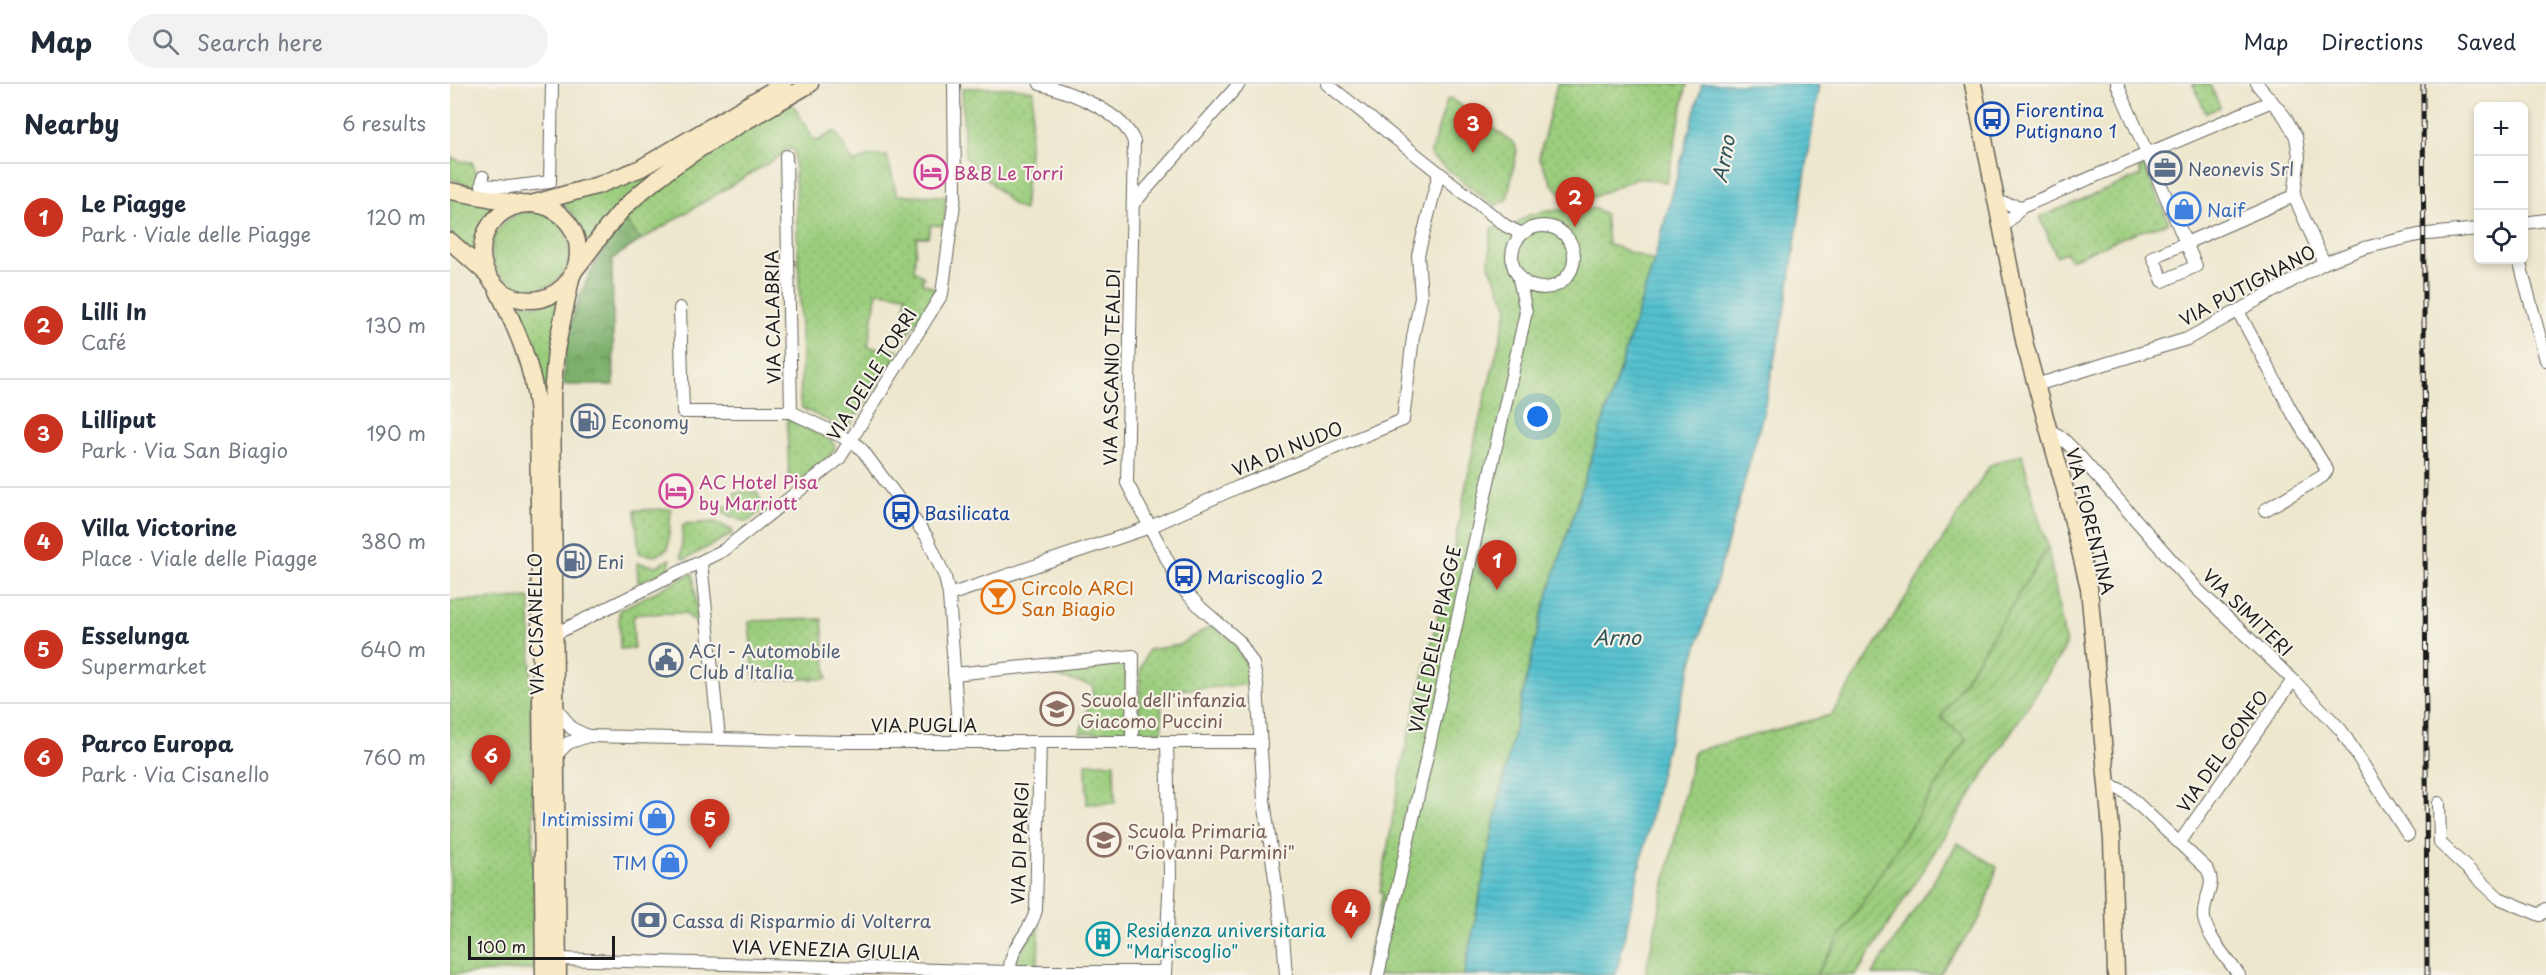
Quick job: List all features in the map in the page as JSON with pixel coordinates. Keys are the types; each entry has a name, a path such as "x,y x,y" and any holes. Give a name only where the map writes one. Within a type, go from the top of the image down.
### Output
{"main road":[{"path":"450,241 514,297 537,299 555,292 614,219 652,183 689,157 810,84"},
{"name":"VIA FIORENTINA","path":"1973,84 1995,202 2036,385 2089,588 2114,880 2116,975"},
{"path":"492,280 483,262 482,252 488,230 497,217 506,210 599,185 641,168 774,87"},
{"path":"450,191 552,210 567,223 574,234 577,260 572,273"},
{"name":"VIA CISANELLO","path":"558,967 553,376 555,350 572,273"},
{"name":"VIA CISANELLO","path":"492,280 523,343 535,391 538,414 544,975"}],"street":[{"path":"483,177 482,185 509,188 550,182 552,84"},
{"name":"VIA DELLE TORRI","path":"555,634 735,543 839,459 942,294 955,195 954,84"},
{"name":"VIA ASCANIO TEALDI","path":"1040,84 1110,114 1129,130 1134,142 1127,479 1130,491 1182,588 1201,608 1239,640 1252,660 1257,684 1265,807 1283,936 1286,975"},
{"path":"1134,203 1239,84"},
{"path":"1327,84 1506,226 1522,234"},
{"path":"2117,84 2186,243 2294,196"},
{"path":"2257,84 2292,128 2299,156 2294,196 2324,263"},
{"path":"2001,229 2022,207 2272,101"},
{"name":"VIA CALABRIA","path":"786,156 791,412"},
{"name":"VIA DI NUDO","path":"949,595 1150,527 1238,487 1403,420 1420,297 1418,255 1439,173"},
{"path":"1995,202 2022,207"},
{"path":"2528,222 2546,220"},
{"path":"1536,226 1552,227 1562,231 1572,244 1574,260 1570,272 1557,285 1544,288 1530,285 1518,274 1512,254 1522,234 1536,226"},
{"name":"VIA PUTIGNANO","path":"2036,385 2176,343 2324,263 2383,242 2418,235 2474,229"},
{"path":"2520,264 2546,360"},
{"name":"VIALE DELLE PIAGGE","path":"1518,274 1526,312"},
{"name":"VIALE DELLE PIAGGE","path":"1378,975 1526,312 1544,288"},
{"path":"680,308 684,412 791,412 851,441 870,459 923,531 942,571 949,595 959,742"},
{"path":"2238,310 2289,408 2327,470 2323,476 2265,510"},
{"name":"VIA SIMITERI","path":"2048,429 2061,437 2073,449 2198,590 2293,680 2341,730 2354,747 2408,835"},
{"path":"701,562 719,738"},
{"path":"954,674 1134,656 1132,742"},
{"name":"VIA DEL GONFO","path":"2180,842 2293,680"},
{"path":"555,707 571,728 588,736"},
{"name":"VIA PUGLIA","path":"556,755 568,743 588,736 841,742 1261,742"},
{"name":"VIA DI PARIGI","path":"1010,973 1012,952 1032,922 1036,910 1040,742"},
{"path":"1165,974 1170,874 1167,742"},
{"path":"2107,783 2125,792 2210,873 2212,882 2204,907 2204,919 2214,941 2239,975"},
{"path":"2439,803 2440,843 2499,898 2540,915 2546,909"},
{"name":"VIA VENEZIA GIULIA","path":"558,967 1165,974"}],"green space":[{"path":"793,84 801,84 679,157 588,243 573,214 559,201 654,167"},
{"path":"1557,84 1687,84 1667,182 1636,178 1594,197 1564,196 1552,184 1539,157"},
{"path":"2193,84 2210,84 2220,107 2206,113"},
{"path":"962,88 1015,88 1034,91 1024,211 1013,205 965,157"},
{"path":"1451,98 1515,144 1517,151 1507,200 1495,206 1430,155 1447,100"},
{"path":"792,103 815,142 835,131 854,163 869,156 887,156 897,195 946,196 944,226 931,225 928,237 917,237 914,270 924,277 922,283 937,289 935,296 903,340 906,295 877,292 868,347 898,350 897,356 848,428 844,429 802,408 800,401 802,357 794,149 783,150 780,156 641,240 624,219 653,191 680,172"},
{"path":"450,157 472,162 478,177 476,187 450,179"},
{"path":"2144,166 2169,223 2131,234 2070,260 2066,252 2056,256 2040,217 2141,175 2139,168"},
{"path":"450,196 498,207 484,222 473,257 450,232"},
{"path":"1580,208 1596,209 1605,214 1608,244 1654,261 1541,617 1505,771 1464,975 1364,975 1383,893 1380,892 1402,764 1451,562 1477,430 1508,307 1489,265 1491,228 1514,225 1529,215"},
{"path":"531,212 546,215 563,229 570,251 567,266 553,283 531,290 516,287 499,273 492,251 495,236 509,219"},
{"path":"624,219 641,240 612,259 614,385 563,385 568,339 580,297 599,257"},
{"path":"560,301 546,410 512,303 537,305"},
{"path":"787,418 832,441 835,447 832,454 792,486 789,479"},
{"path":"2022,454 2048,547 1941,718 1967,738 1816,975 1645,975 1694,751 1831,715 1990,465"},
{"path":"735,492 757,492 764,509 747,522 714,507 733,506"},
{"path":"671,509 668,549 655,556 639,553 635,510"},
{"path":"715,522 732,530 732,534 686,559 681,558 683,524"},
{"path":"2048,547 2066,646 1856,975 1816,975 1966,739 1941,718"},
{"path":"670,559 670,569 638,583 637,563 656,566"},
{"path":"693,573 698,625 685,613 638,614 633,618 634,648 620,649 619,610"},
{"path":"530,598 535,969 450,975 450,601"},
{"path":"822,619 827,679 754,679 749,621"},
{"path":"1213,625 1229,637 1240,650 1253,684 1166,691 1161,696 1162,732 1143,734 1139,732 1140,670 1148,650 1179,645"},
{"path":"1126,662 1128,733 1080,733 1094,686 1041,673 1042,670"},
{"path":"1086,763 1114,763 1115,803 1087,804"},
{"path":"1958,843 1997,867 1981,917 1939,975 1872,975"},
{"path":"1039,925 1038,964 1017,964 1018,955"}],"water":[{"name":"Arno","path":"1702,84 1819,84 1786,304 1763,414 1722,563 1664,757 1616,975 1464,975 1505,771 1541,617 1654,261"}],"railway":[{"path":"2423,84 2427,975"}],"place":[{"name":"Fiorentina Putignano 1","path":"1992,119"},
{"name":"Lilliput","path":"1473,153"},
{"name":"Neonevis Srl","path":"2165,168"},
{"name":"B&B Le Torri","path":"931,172"},
{"name":"Naif","path":"2184,209"},
{"name":"Lilli In","path":"1575,227"},
{"name":"Economy","path":"588,421"},
{"name":"AC Hotel Pisa by Marriott","path":"676,491"},
{"name":"Basilicata","path":"901,512"},
{"name":"Eni","path":"574,561"},
{"name":"Mariscoglio 2","path":"1184,576"},
{"name":"Le Piagge","path":"1497,590"},
{"name":"Circolo ARCI San Biagio","path":"998,597"},
{"name":"ACI - Automobile Club d'Italia","path":"666,660"},
{"name":"Scuola dell'infanzia Giacomo Puccini","path":"1057,709"},
{"name":"Parco Europa","path":"491,785"},
{"name":"Intimissimi","path":"657,818"},
{"name":"Scuola Primaria \"Giovanni Parmini\"","path":"1104,840"},
{"name":"Esselunga","path":"710,849"},
{"name":"TIM","path":"670,862"},
{"name":"Cassa di Risparmio di Volterra","path":"649,920"},
{"name":"Residenza universitaria \"Mariscoglio\"","path":"1103,939"},
{"name":"Villa Victorine","path":"1351,939"}]}
